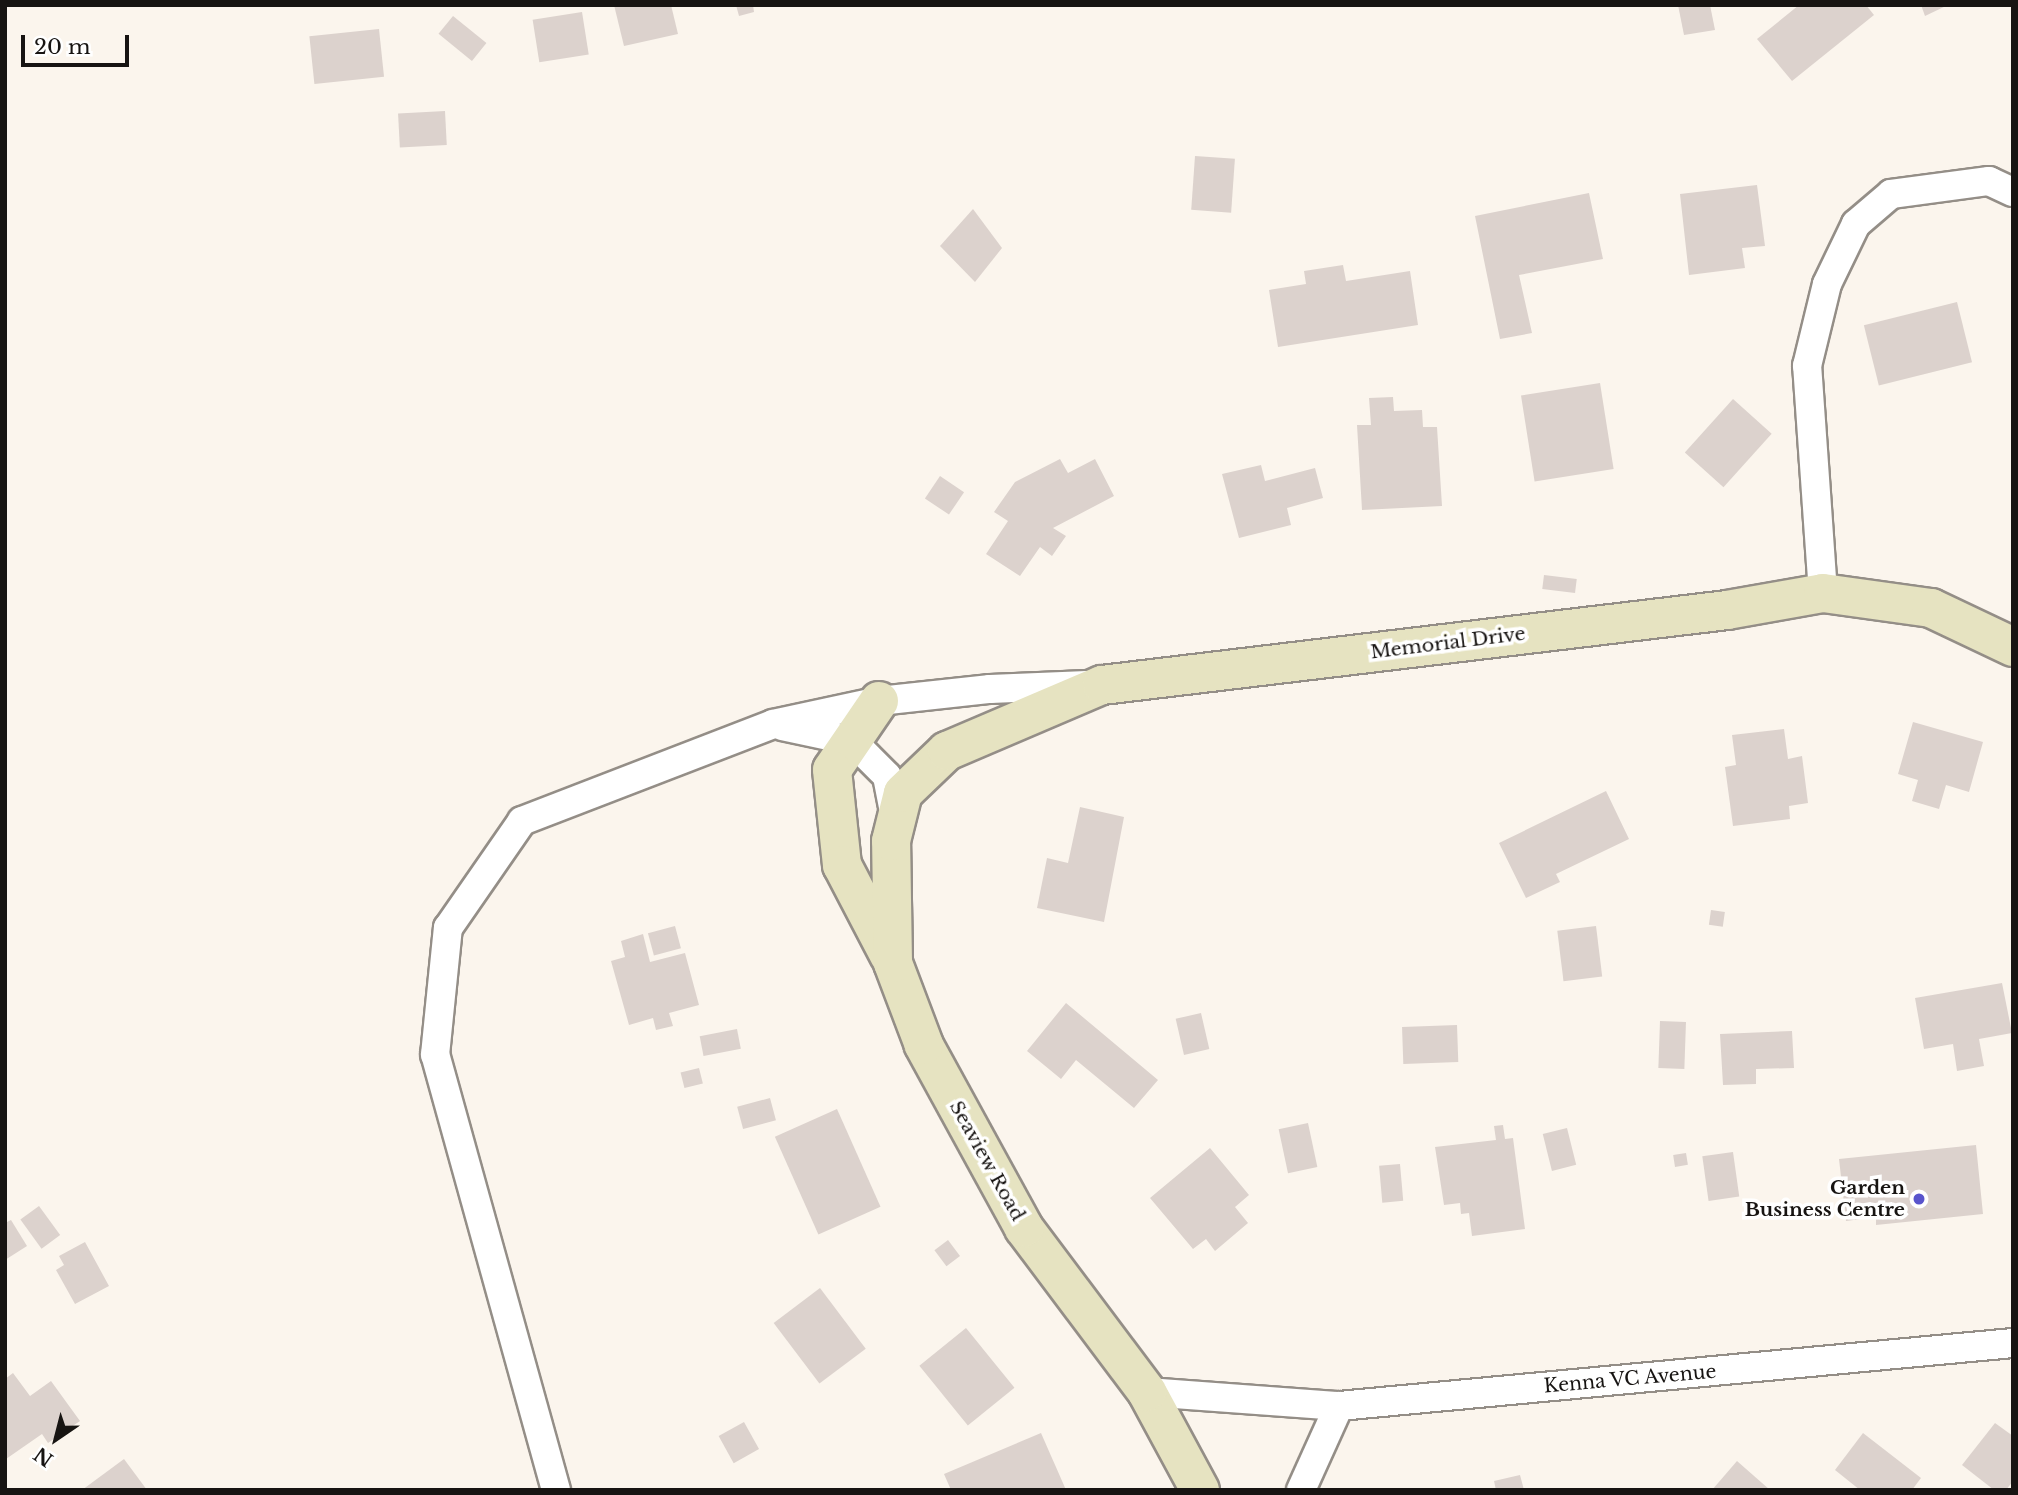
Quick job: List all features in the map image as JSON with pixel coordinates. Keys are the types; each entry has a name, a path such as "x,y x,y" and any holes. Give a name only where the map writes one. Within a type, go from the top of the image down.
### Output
{"street":[{"path":"1823,593 1807,366 1827,284 1856,224 1891,194 1989,181 2013,192"},
{"name":"Memorial Drive","path":"899,806 947,751 1102,684 1727,610 1823,593 1931,608 2013,648"},
{"path":"556,1490 435,1055 448,929 522,821 773,724 878,701 989,688 1102,684"},
{"path":"878,701 842,756 842,865 893,963"},
{"path":"773,724 803,743 842,756 887,776 899,806"},
{"name":"Seaview Road","path":"899,806 891,841 893,963 924,1045 1024,1228 1147,1392 1200,1490"},
{"name":"Kenna VC Avenue","path":"1147,1392 1339,1406 2013,1343"},
{"path":"1300,1490 1339,1406"}],"building":[{"path":"614,5 671,5 678,34 624,46"},
{"path":"736,5 753,5 754,12 739,16"},
{"path":"1678,5 1710,5 1715,30 1684,35"},
{"path":"1799,5 1866,5 1874,15 1792,81 1757,39"},
{"path":"1921,5 1948,5 1925,16"},
{"path":"582,12 589,54 539,62 533,20"},
{"path":"453,16 486,43 472,61 439,34"},
{"path":"379,29 384,77 314,84 309,36"},
{"path":"445,111 447,145 400,147 398,113"},
{"path":"1195,156 1235,159 1231,213 1191,210"},
{"path":"1757,185 1765,246 1742,248 1745,268 1689,275 1680,194"},
{"path":"1589,193 1603,259 1519,275 1532,333 1500,339 1475,216"},
{"path":"973,209 1002,248 975,282 940,246"},
{"path":"1343,265 1346,281 1410,271 1418,325 1278,347 1269,290 1306,284 1304,271"},
{"path":"1957,302 1972,362 1879,385 1864,325"},
{"path":"1600,383 1614,469 1535,481 1521,396"},
{"path":"1393,397 1394,411 1422,410 1423,427 1437,427 1442,506 1362,510 1357,425 1371,425 1369,398"},
{"path":"1733,399 1772,434 1723,487 1685,453"},
{"path":"1060,459 1068,473 1095,459 1114,496 1053,528 1066,536 1052,556 1040,547 1020,576 986,554 1008,521 994,512 1015,482"},
{"path":"1261,465 1265,481 1315,468 1323,498 1287,508 1291,525 1239,538 1222,474"},
{"path":"940,476 964,492 949,515 925,498"},
{"path":"1544,575 1577,579 1575,593 1542,589"},
{"path":"1913,722 1983,742 1969,792 1946,785 1939,809 1912,801 1918,780 1898,774"},
{"path":"1784,729 1788,759 1802,756 1808,803 1789,806 1790,819 1733,826 1725,767 1736,765 1732,735"},
{"path":"1606,791 1629,839 1556,874 1560,882 1526,898 1499,843"},
{"path":"1080,807 1124,817 1104,922 1037,908 1047,858 1068,863"},
{"path":"1711,910 1725,912 1723,927 1709,925"},
{"path":"675,926 681,948 654,955 648,933"},
{"path":"1596,926 1602,977 1564,981 1557,931"},
{"path":"643,934 650,962 685,953 699,1005 669,1013 673,1026 656,1030 653,1018 629,1025 611,961 625,957 621,941"},
{"path":"2002,983 2012,1033 1979,1039 1984,1066 1957,1071 1953,1044 1924,1049 1915,998"},
{"path":"1066,1003 1158,1080 1134,1108 1076,1060 1061,1079 1027,1051"},
{"path":"1201,1013 1209,1049 1184,1055 1176,1019"},
{"path":"1660,1021 1686,1022 1684,1069 1658,1068"},
{"path":"1457,1025 1458,1062 1403,1064 1402,1027"},
{"path":"737,1029 741,1049 704,1056 700,1036"},
{"path":"1792,1031 1794,1068 1756,1069 1756,1084 1723,1085 1720,1034"},
{"path":"699,1068 703,1084 684,1088 681,1073"},
{"path":"770,1098 776,1120 743,1129 737,1107"},
{"path":"837,1109 881,1207 818,1234 775,1137"},
{"path":"1308,1123 1317,1167 1288,1173 1279,1129"},
{"path":"1503,1125 1505,1139 1513,1138 1525,1229 1472,1236 1469,1213 1461,1214 1460,1203 1444,1205 1435,1147 1496,1140 1494,1126"},
{"path":"1567,1128 1576,1165 1552,1171 1543,1134"},
{"path":"1976,1145 1983,1214 1876,1225 1876,1217 1846,1221 1839,1159"},
{"path":"1210,1148 1249,1195 1235,1207 1248,1223 1215,1251 1206,1239 1193,1249 1150,1198"},
{"path":"1733,1152 1739,1197 1709,1201 1702,1156"},
{"path":"1686,1153 1688,1165 1675,1167 1673,1155"},
{"path":"1400,1164 1403,1201 1382,1203 1379,1166"},
{"path":"39,1206 60,1235 42,1249 20,1220"},
{"path":"11,1220 27,1246 5,1260 5,1223"},
{"path":"948,1240 960,1256 946,1266 934,1250"},
{"path":"85,1242 109,1286 75,1304 56,1270 64,1265 59,1256"},
{"path":"820,1288 866,1349 819,1384 774,1323"},
{"path":"966,1328 1014,1388 968,1426 919,1366"},
{"path":"13,1373 30,1396 51,1381 80,1421 48,1443 42,1434 6,1459 5,1379"},
{"path":"744,1422 759,1449 734,1463 719,1436"},
{"path":"1995,1423 2013,1436 2013,1481 2006,1490 1994,1490 1962,1465"},
{"path":"1041,1433 1066,1490 951,1490 944,1474"},
{"path":"1863,1433 1921,1478 1912,1490 1860,1490 1835,1470"},
{"path":"124,1459 147,1490 82,1490"},
{"path":"1737,1461 1770,1490 1712,1490"},
{"path":"1520,1475 1524,1490 1496,1490 1494,1481"}],"place":[{"name":"Garden Business Centre","path":"1919,1199"}]}
